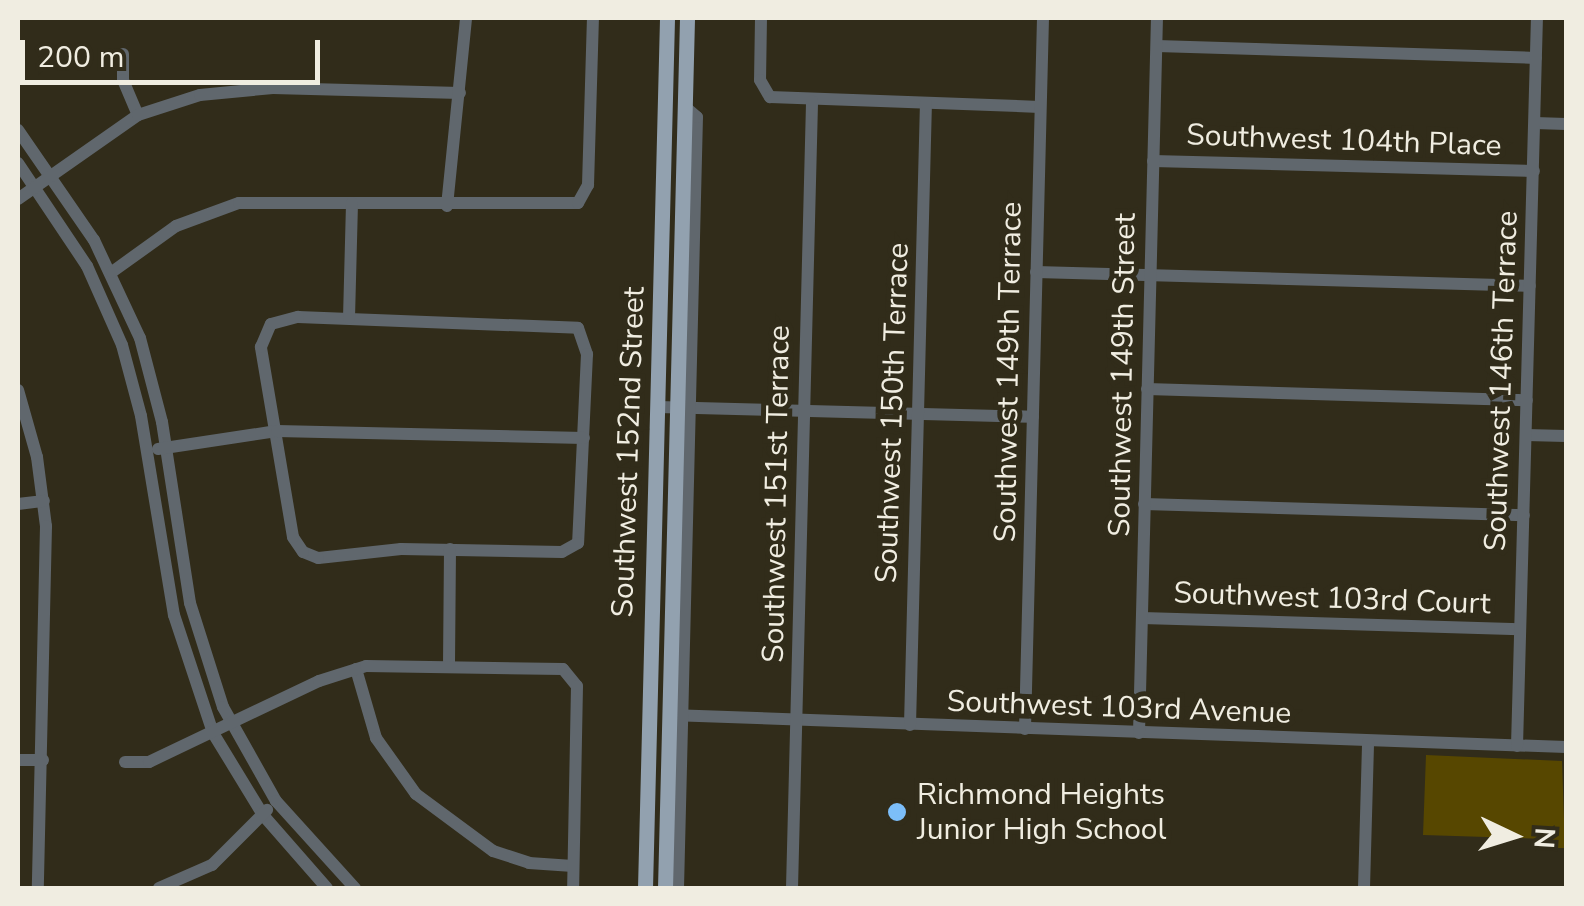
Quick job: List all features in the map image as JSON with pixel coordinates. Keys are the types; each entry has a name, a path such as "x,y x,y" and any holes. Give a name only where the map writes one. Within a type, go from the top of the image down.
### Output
{"main road":[{"name":"Southwest 152nd Street","path":"646,888 668,18"},
{"name":"Southwest 152nd Street","path":"665,888 676,715 684,407 687,18"},
{"path":"665,118 685,107"},
{"path":"650,714 676,715"}],"street":[{"path":"448,206 466,18"},
{"path":"112,272 176,226 230,205 352,203 566,208 582,200 588,185 593,18"},
{"path":"761,18 760,80 766,95 812,101 1040,107"},
{"name":"Southwest 149th Terrace","path":"1025,728 1043,18"},
{"name":"Southwest 149th Street","path":"1139,733 1158,18"},
{"name":"Southwest 146th Terrace","path":"1517,746 1537,18"},
{"path":"1157,46 1536,58"},
{"path":"124,54 123,80 138,115"},
{"path":"18,199 138,115 246,89 460,94"},
{"name":"Southwest 151st Terrace","path":"792,888 812,101"},
{"name":"Southwest 150th Terrace","path":"910,725 926,103"},
{"path":"1535,122 1566,124"},
{"path":"18,130 112,272 140,338 166,448 194,621 231,724 276,801 355,888"},
{"name":"Southwest 104th Place","path":"1154,161 1534,172"},
{"path":"18,162 110,314 148,451 174,614 214,733 262,815 327,888"},
{"path":"349,318 352,203"},
{"path":"1036,272 1530,286"},
{"path":"290,317 349,318 566,324 580,330 587,354 582,534 574,548 307,555 293,537 262,347 266,329 290,317"},
{"path":"1147,389 1527,400"},
{"path":"18,390 44,500 38,888"},
{"path":"658,407 1033,417"},
{"path":"148,451 277,431 584,438"},
{"path":"1526,435 1566,436"},
{"path":"18,504 44,500"},
{"path":"1144,504 1524,515"},
{"path":"448,664 450,549"},
{"name":"Southwest 103rd Court","path":"1142,618 1520,629"},
{"path":"126,762 149,762 356,669 448,664 554,668 573,676 573,888"},
{"path":"356,669 376,738 416,794 494,852 528,863 574,866"},
{"path":"676,715 678,888"},
{"name":"Southwest 103rd Avenue","path":"676,715 1566,748"},
{"path":"1364,888 1368,742"},
{"path":"18,760 42,760"},
{"path":"160,888 212,864 276,801"}],"shaded area":[{"path":"1426,755 1562,761 1565,848 1547,848 1547,839 1423,835"}],"place":[{"name":"Richmond Heights Junior High School","path":"897,812"}]}
